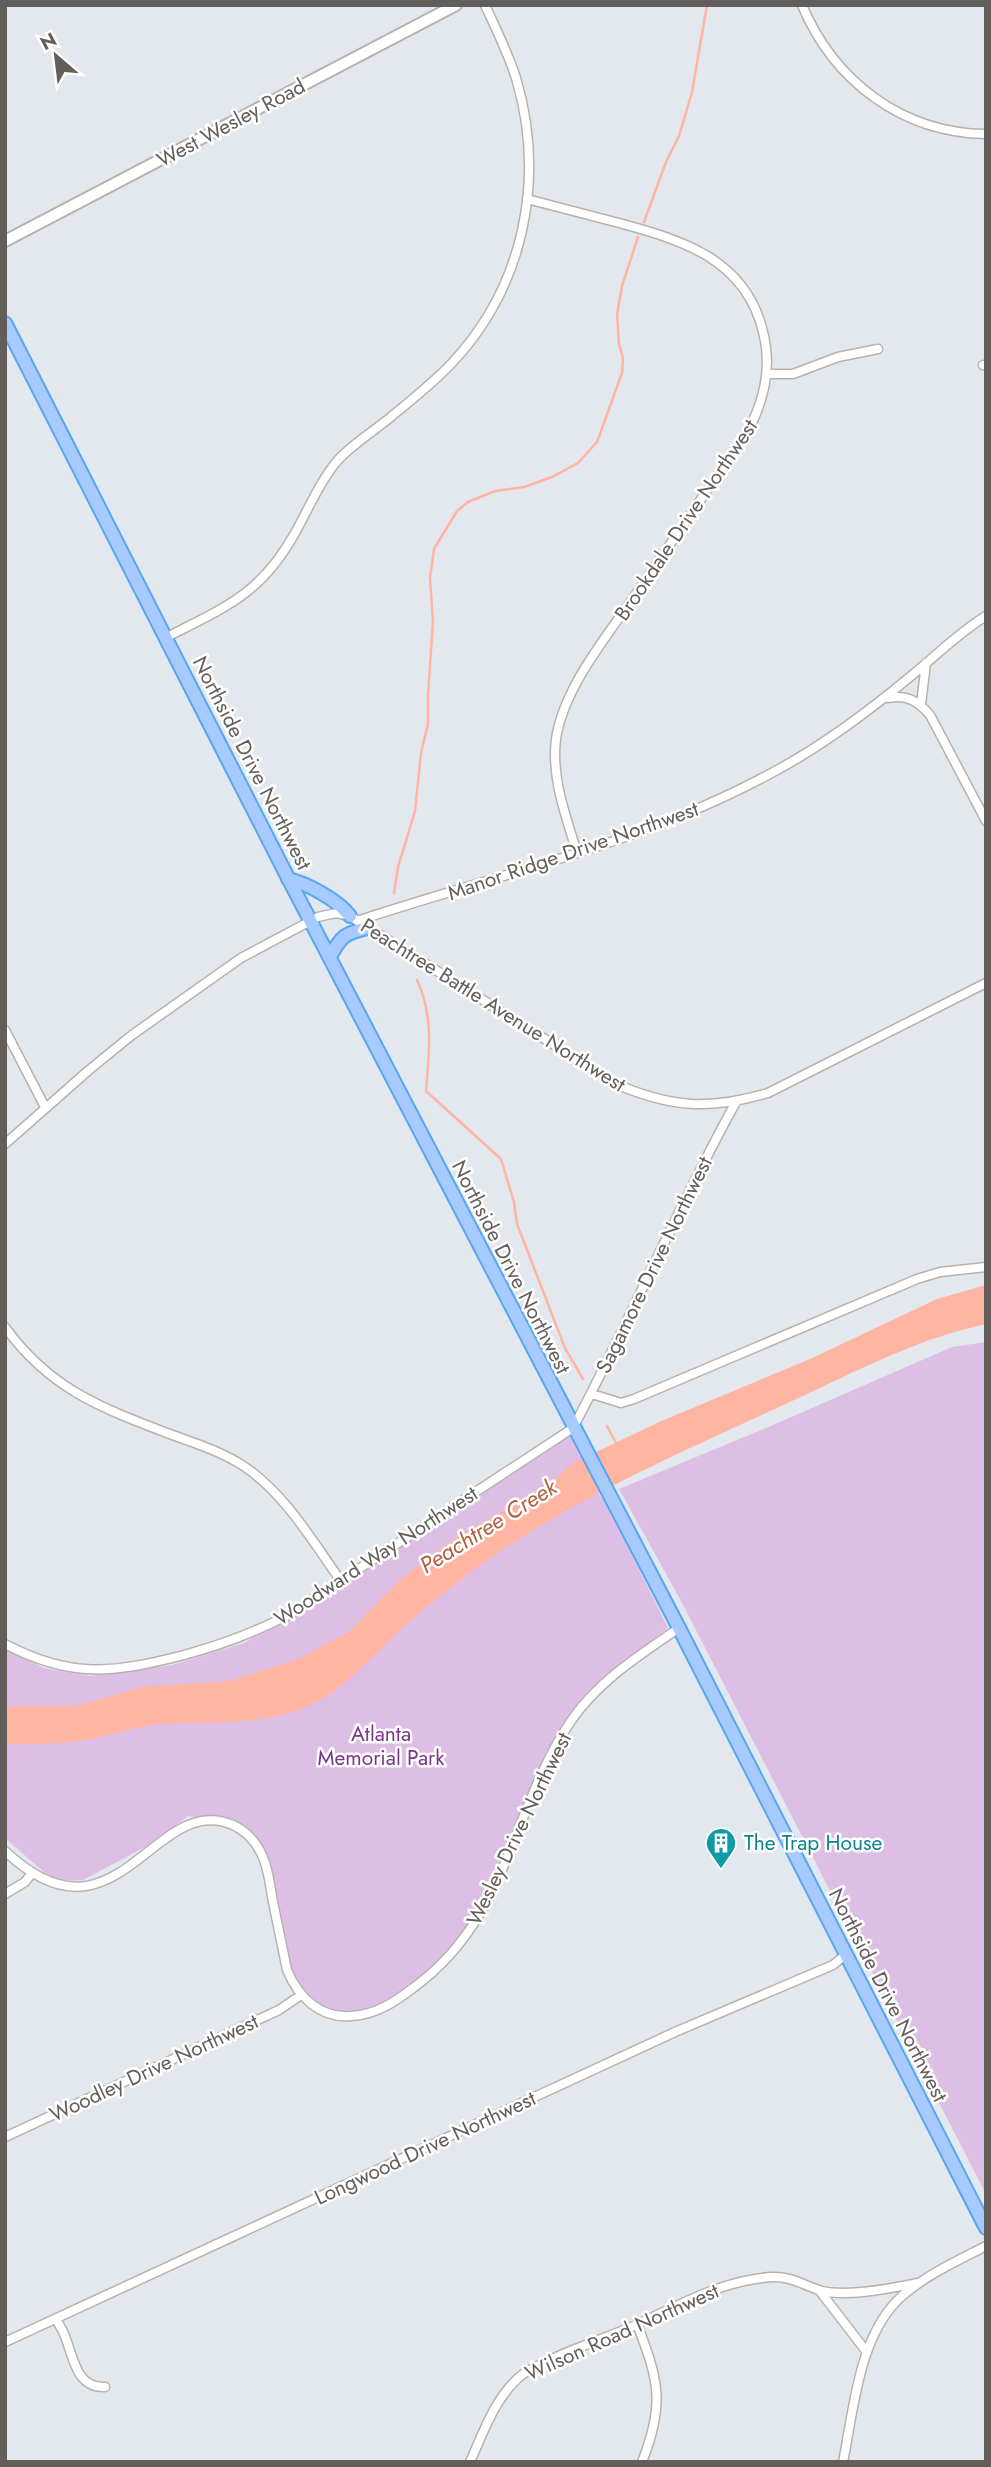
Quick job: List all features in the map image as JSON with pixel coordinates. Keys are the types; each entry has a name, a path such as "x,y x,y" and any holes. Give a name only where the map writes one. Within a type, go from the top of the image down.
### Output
{"main road":[{"name":"Northside Drive Northwest","path":"5,323 288,878 679,1628 986,2228"},
{"path":"288,878 301,881 343,906 359,922 339,940 330,957"}],"street":[{"name":"West Wesley Road","path":"5,241 456,5"},
{"path":"167,637 232,604 259,583 282,555 323,481 339,460 356,442 434,381 468,345 489,315 510,274 527,199 530,155 522,100 507,54 485,5"},
{"path":"802,5 820,41 834,61 859,88 881,104 929,125 955,132 986,134"},
{"name":"Brookdale Drive Northwest","path":"527,199 664,236 718,261 740,284 757,312 766,341 767,374 761,402 749,429 594,655 564,708 556,738 555,767 559,793 577,853"},
{"path":"767,374 793,374 838,357 878,349"},
{"name":"Manor Ridge Drive Northwest","path":"359,922 663,824 740,790 813,748 884,699 969,626 986,617"},
{"path":"920,704 926,663"},
{"path":"884,699 896,696 909,698 920,704 930,715 986,821"},
{"name":"Peachtree Battle Avenue Northwest","path":"5,1144 132,1035 225,969 310,920 331,914 359,922 616,1084 642,1095 670,1102 699,1105 736,1102 768,1093 986,983"},
{"path":"5,1030 45,1107"},
{"name":"Sagamore Drive Northwest","path":"573,1428 736,1102"},
{"path":"592,1394 621,1404 917,1279 940,1272 986,1267"},
{"path":"5,1327 38,1366 89,1401 213,1449 247,1468 283,1502 341,1581"},
{"name":"Woodward Way Northwest","path":"5,1644 36,1659 70,1668 108,1670 145,1665 245,1636 290,1614 573,1428"},
{"name":"Wesley Drive Northwest","path":"301,1995 313,2006 328,2013 346,2017 363,2015 377,2011 403,1996 440,1966 466,1937 487,1904 547,1761 573,1717 617,1672 679,1628"},
{"path":"5,1851 32,1874 64,1885 97,1884 125,1871 163,1839 186,1825 211,1820 234,1826 252,1839 264,1857 287,1970 301,1995"},
{"path":"5,1894 25,1882 32,1874"},
{"name":"Longwood Drive Northwest","path":"5,2342 675,2032 833,1965 845,1955"},
{"name":"Woodley Drive Northwest","path":"5,2137 279,2010 301,1995"},
{"path":"843,2462 866,2351 875,2330 887,2312 918,2283 986,2246"},
{"name":"Wilson Road Northwest","path":"470,2462 495,2408 516,2379 532,2369 702,2293 759,2278 790,2278 819,2290 855,2291 918,2283"},
{"path":"819,2290 866,2351"},
{"path":"56,2319 83,2380 92,2386 105,2387"},
{"path":"637,2324 657,2390 658,2412 653,2435 642,2462"}],"green space":[{"path":"986,1342 986,2194 681,1601 619,1489 952,1347"},
{"name":"Atlanta Memorial Park","path":"577,1424 594,1487 607,1505 668,1628 611,1671 567,1723 464,1938 419,1991 339,2020 299,1998 263,1850 234,1821 188,1816 151,1844 83,1880 54,1881 5,1838 5,1648 43,1668 90,1676 172,1665 244,1643 343,1587"}],"water":[{"name":"Peachtree Creek","path":"986,1285 986,1324 940,1337 872,1363 641,1471 560,1514 520,1538 459,1581 414,1617 341,1686 304,1708 252,1720 153,1725 87,1740 5,1744 5,1706 70,1706 141,1687 229,1681 299,1659 350,1631 401,1579 436,1552 460,1535 548,1486 571,1464 659,1422 810,1359 937,1299"}],"waterway":[{"path":"644,222 666,162 679,136 692,92 707,5"},
{"path":"394,893 398,867 415,811 421,753 428,724 433,621 430,578 434,549 457,511 468,502 495,491 524,487 552,477 578,463 597,442 622,373 623,358 617,315 622,286 638,237"},
{"path":"417,980 428,1021 426,1091 501,1159 514,1202 517,1224 565,1348 583,1379"},
{"path":"607,1426 617,1445"}],"place":[{"name":"The Trap House","path":"721,1870"}]}
